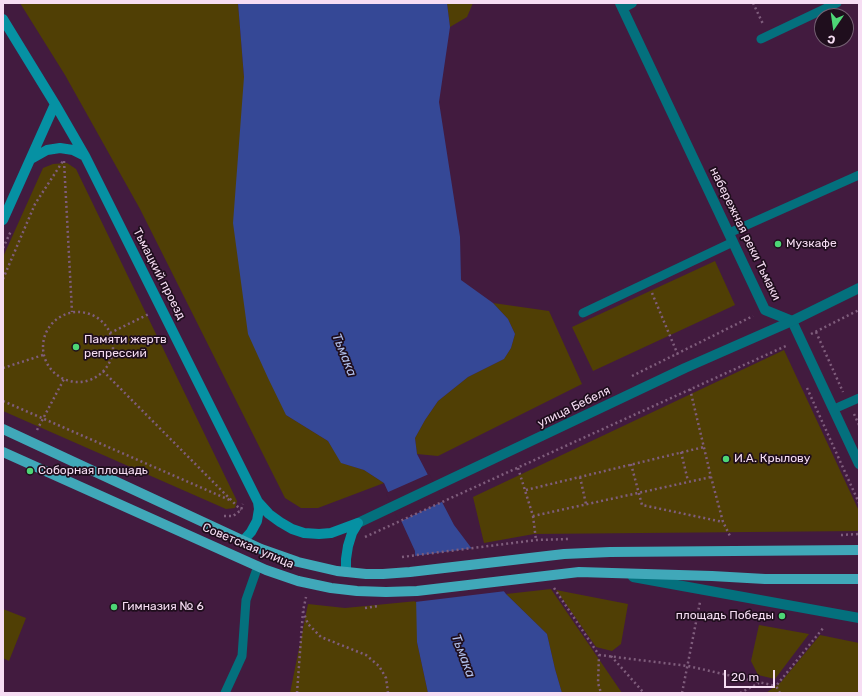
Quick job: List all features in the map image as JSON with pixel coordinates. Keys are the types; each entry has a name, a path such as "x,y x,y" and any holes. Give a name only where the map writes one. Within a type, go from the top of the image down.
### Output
{"main road":[{"name":"Тьмацкий проезд","path":"3,19 85,156 258,502 274,518 288,527 298,531"},
{"path":"3,220 55,104"},
{"path":"30,159 41,152 60,148 73,150 85,156"},
{"name":"Советская улица","path":"3,429 243,541 289,559 317,567 346,572 366,574 410,572 564,554 610,552 859,550"},
{"name":"Советская улица","path":"5,454 258,566 286,577 315,585 365,592 417,591 579,572 609,572"},
{"path":"243,541 251,532 256,521 259,509 258,502"},
{"path":"346,572 348,546 352,533 358,523"},
{"name":"улица Бебеля","path":"298,531 313,534 328,534 340,531 358,523"},
{"path":"609,572 765,579 859,579"}],"street":[{"path":"622,5 632,3"},
{"name":"набережная реки Тьмаки","path":"622,5 765,310 792,321"},
{"name":"улица Бебеля","path":"358,523 469,472 685,368 792,321 859,288"},
{"path":"792,321 859,464"},
{"path":"609,572 859,618"}],"lane":[{"path":"765,37 837,3"},
{"path":"583,313 859,175"},
{"path":"834,409 859,398"},
{"path":"225,693 242,656 246,600 258,566"}],"path":[{"path":"753,3 765,37"},
{"path":"60,159 70,160"},
{"path":"3,279 35,204 64,159"},
{"path":"64,159 72,312"},
{"path":"3,248 12,227"},
{"path":"647,282 685,368"},
{"path":"628,378 765,310"},
{"path":"365,538 801,339 859,310"},
{"path":"72,312 82,312 94,316 105,325 110,332 112,342 112,353 109,363 95,378 84,381 74,382 64,379 54,373 48,365 44,355 43,343 46,332 52,323 57,319 72,312"},
{"path":"110,332 151,312"},
{"path":"816,332 859,425"},
{"path":"787,345 790,352"},
{"path":"3,368 44,355"},
{"path":"103,371 240,510 243,501"},
{"path":"36,432 64,379"},
{"path":"804,381 859,503"},
{"path":"690,389 710,477 723,522 732,540"},
{"path":"3,401 232,501"},
{"path":"526,490 704,447"},
{"path":"681,452 688,482"},
{"path":"631,464 642,505 723,522"},
{"path":"397,558 536,540 533,516 518,468"},
{"path":"580,477 586,504"},
{"path":"533,516 710,477"},
{"path":"552,586 599,654 598,683 601,693"},
{"path":"297,693 303,611 306,597"},
{"path":"682,693 700,602"},
{"path":"303,611 308,624 320,637 366,655 379,666 386,678 388,693"},
{"path":"776,686 824,626"},
{"path":"599,654 688,666 776,686 780,693"},
{"path":"611,656 644,693"},
{"path":"740,693 760,682"}],"shaded area":[{"path":"20,3 238,3 244,77 286,415 328,441 342,463 364,470 384,483 318,508 301,508 285,498 140,209 65,75"},
{"path":"447,3 473,3 467,17 450,27"},
{"path":"67,163 76,169 237,501 235,508 226,509 3,411 3,257 43,168 53,164"},
{"path":"715,261 735,305 593,371 572,327"},
{"path":"493,303 549,311 582,384 438,456 417,454 415,438 438,401 468,377 504,359 511,348 515,334 508,319"},
{"path":"784,350 859,511 859,531 534,534 484,543 473,497"},
{"path":"551,589 622,693 562,693 547,634 506,594"},
{"path":"556,590 628,604 621,644 612,651 596,647"},
{"path":"417,601 417,642 428,693 290,693 308,604 345,608"},
{"path":"3,609 26,618 9,661 3,658"},
{"path":"759,625 809,634 775,679 758,675 751,661"},
{"path":"820,635 859,643 859,693 766,693 781,682"}],"water":[{"name":"Тьмака","path":"238,3 447,3 450,27 439,102 460,237 461,280 493,303 508,319 515,334 511,348 504,359 468,377 438,401 415,438 417,454 454,525 506,594 547,634 562,693 428,693 417,642 415,551 384,483 364,470 341,463 328,441 286,415 268,378 248,334 233,223 244,77"}],"pier":[{"path":"429,474 444,501 399,522 386,493"},
{"path":"474,548 506,591 415,602 414,556"}],"place":[{"name":"Музкафе","path":"778,244"},
{"name":"Памяти жертв репрессий","path":"76,347"},
{"name":"И.А. Крылову","path":"726,459"},
{"name":"Соборная площадь","path":"30,471"},
{"name":"Гимназия № 6","path":"114,607"},
{"name":"площадь Победы","path":"782,616"}]}
